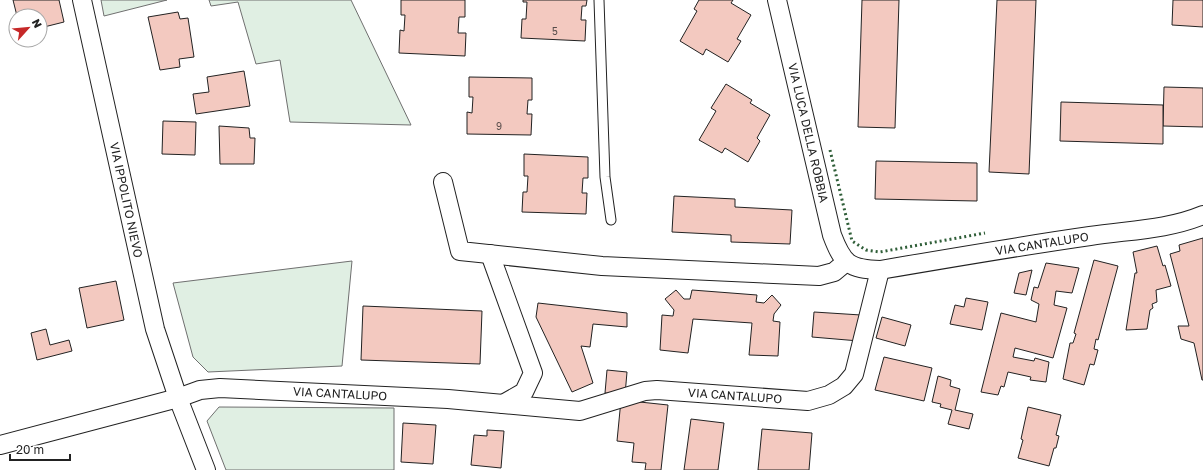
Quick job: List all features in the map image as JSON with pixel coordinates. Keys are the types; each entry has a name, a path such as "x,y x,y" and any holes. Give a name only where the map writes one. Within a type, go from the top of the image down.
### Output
{"street":[{"name":"VIA IPPOLITO NIEVO","path":"82,0 155,329 178,398 206,470"},
{"name":"VIA LUCA DELLA ROBBIA","path":"777,0 832,235 838,250 846,262"},
{"path":"443,182 460,251 602,266 819,276 834,272 846,262"},
{"name":"VIA CANTALUPO","path":"846,262 861,270 880,270 1091,236 1156,228 1191,220 1203,215"},
{"path":"490,254 533,373 524,392 503,404"},
{"name":"VIA CANTALUPO","path":"178,398 200,390 220,388 448,399 580,411 645,391 657,390 808,401 829,395 844,386 854,374 880,270"},
{"path":"0,445 178,398"}],"lane":[{"path":"599,0 605,177 612,220"}],"green space":[{"path":"101,0 167,0 104,16"},
{"path":"209,0 351,0 411,125 290,122 280,60 256,64 238,2 211,6"},
{"path":"352,261 342,366 208,372 193,357 173,283"},
{"path":"219,407 394,408 394,470 226,470 207,421"}],"building":[{"path":"13,0 59,0 64,22 48,26 48,8 15,8"},
{"path":"401,0 465,0 465,17 459,17 458,33 466,33 465,56 399,53 400,30 404,31 405,15 401,15"},
{"path":"523,0 587,0 586,6 582,6 581,20 586,20 585,41 521,38 522,19 526,19 527,2 523,2"},
{"path":"699,0 733,0 731,3 751,15 737,39 741,41 728,62 706,49 703,55 680,41 697,11 694,9"},
{"path":"862,0 899,0 895,128 858,127"},
{"path":"997,0 1036,0 1029,174 989,172"},
{"path":"1173,0 1203,0 1203,27 1172,25"},
{"path":"178,12 180,19 188,18 194,57 179,59 180,67 160,70 148,17"},
{"path":"244,71 250,106 196,114 193,94 209,92 207,77"},
{"path":"469,77 532,78 532,100 528,100 527,114 532,114 531,135 467,134 467,112 472,113 473,97 469,97"},
{"path":"726,84 752,100 750,103 770,115 757,138 760,141 748,162 725,148 722,153 699,140 716,111 711,108"},
{"path":"1164,87 1203,88 1203,127 1163,126"},
{"path":"1061,102 1163,105 1163,144 1060,141"},
{"path":"163,121 196,122 195,155 162,154"},
{"path":"219,126 249,128 250,138 255,138 254,164 220,164"},
{"path":"524,154 588,157 588,178 583,178 582,193 587,193 586,214 522,212 523,192 527,192 528,176 524,176"},
{"path":"876,161 977,163 977,201 875,199"},
{"path":"674,196 735,199 735,207 792,210 790,244 731,242 731,235 672,232"},
{"path":"1203,238 1202,380 1194,343 1181,339 1178,326 1189,326 1170,254 1180,251 1179,245"},
{"path":"1157,246 1163,266 1165,265 1171,286 1156,290 1157,302 1152,304 1153,308 1150,310 1147,329 1126,330 1135,273 1137,273 1133,252"},
{"path":"1094,260 1118,266 1098,340 1096,339 1094,349 1098,350 1094,365 1090,364 1084,385 1063,379 1070,343 1073,343 1076,334 1074,333"},
{"path":"1046,263 1079,268 1072,293 1056,291 1054,305 1067,308 1053,358 1015,348 1013,357 1034,361 1035,358 1049,362 1046,382 1030,380 1031,377 1008,372 1004,387 1001,386 998,395 981,392 1001,313 1036,322 1039,304 1031,300 1034,287 1038,288"},
{"path":"1032,270 1026,295 1014,293 1019,273"},
{"path":"116,281 124,320 87,328 79,288"},
{"path":"676,290 684,299 690,299 692,290 757,295 756,302 764,303 772,295 781,305 774,314 773,321 780,322 778,356 749,355 752,323 693,319 688,353 660,350 662,315 673,316 674,310 665,299"},
{"path":"966,298 988,302 982,330 950,324 955,305 964,307"},
{"path":"538,303 627,313 627,327 593,324 590,347 581,346 593,383 572,392 536,317"},
{"path":"363,306 482,311 480,364 361,360"},
{"path":"814,312 861,315 859,341 812,337"},
{"path":"882,317 911,325 905,346 876,338"},
{"path":"46,329 50,345 69,340 72,351 37,360 31,333"},
{"path":"884,357 932,368 924,401 875,390"},
{"path":"607,370 627,372 625,395 605,393"},
{"path":"938,376 951,380 950,386 960,389 955,410 973,414 969,429 948,424 952,410 940,407 941,404 932,402"},
{"path":"621,400 668,405 661,470 645,470 646,463 632,462 634,443 617,441"},
{"path":"1028,407 1061,415 1056,435 1059,436 1049,466 1018,458 1023,440 1021,439"},
{"path":"691,419 724,423 718,470 684,470"},
{"path":"403,423 436,425 433,464 401,462"},
{"path":"762,429 812,433 809,470 758,470"},
{"path":"487,430 504,431 501,468 471,465 474,435 487,436"}],"hedge":[{"path":"830,150 852,241 866,250 880,252 985,233"}]}
